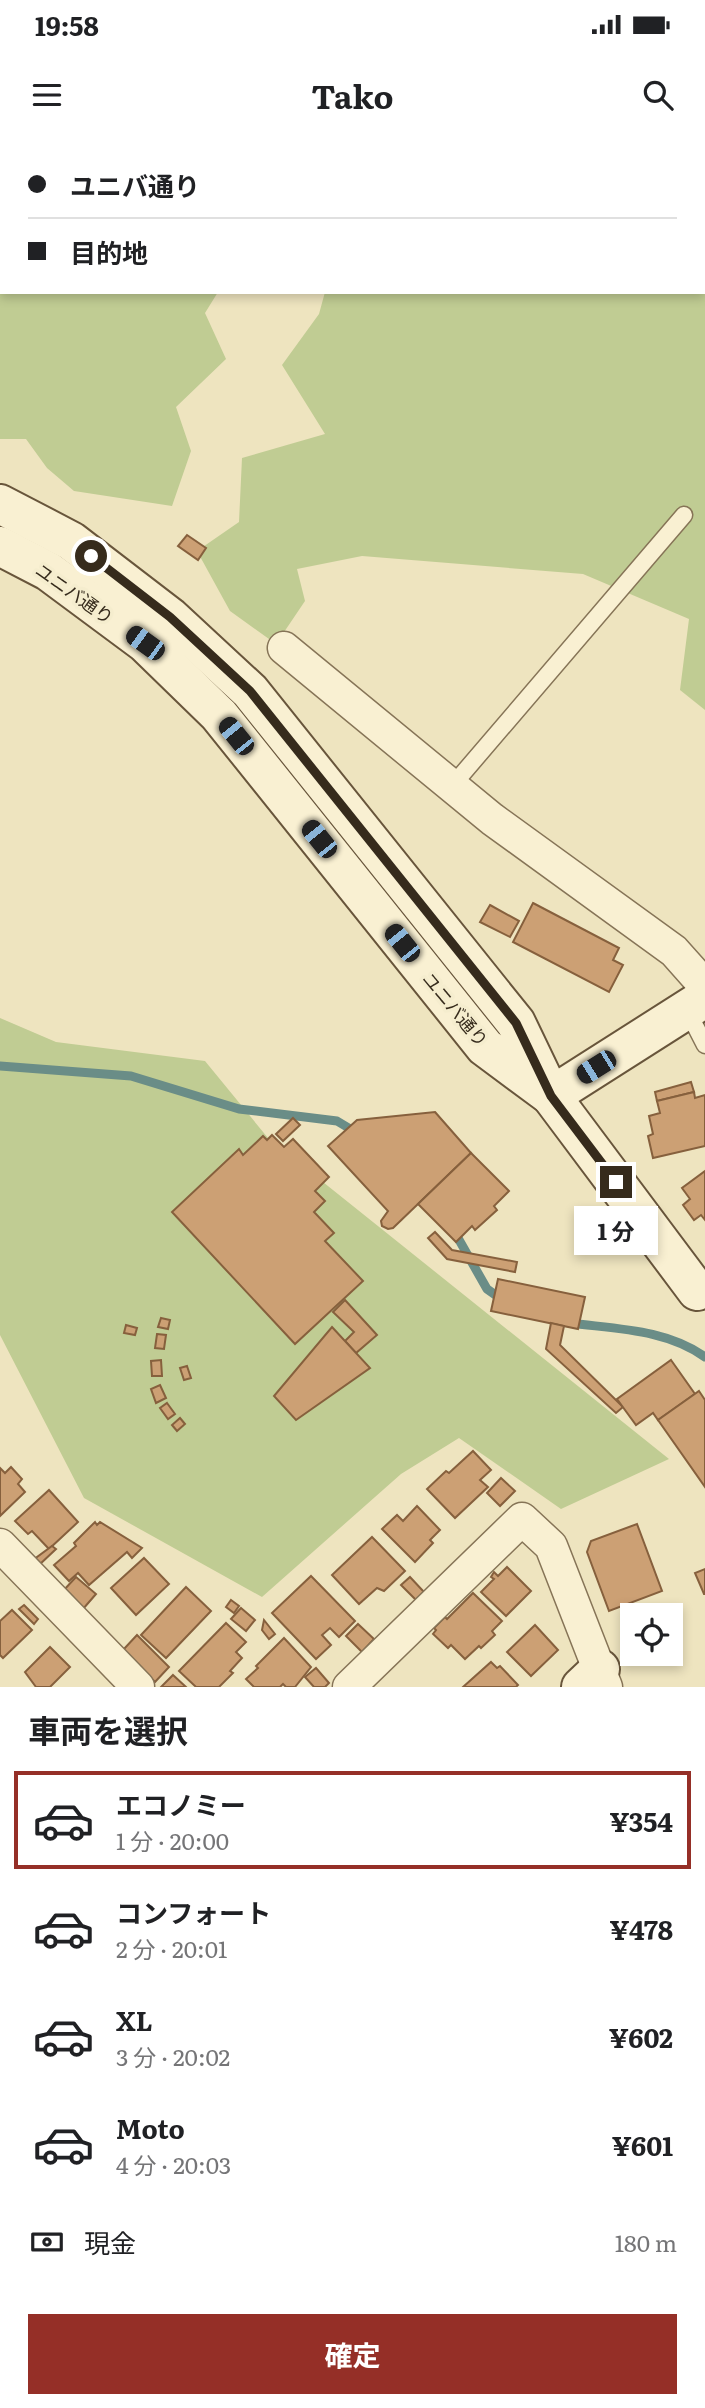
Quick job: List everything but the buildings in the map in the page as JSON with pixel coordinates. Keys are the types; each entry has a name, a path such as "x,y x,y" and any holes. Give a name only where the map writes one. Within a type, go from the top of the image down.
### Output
{"street":[{"path":"0,504 71,541 170,617 250,691 516,1023 551,1096 701,1295"},
{"name":"ユニバ通り","path":"0,547 48,571 145,643 219,715 485,1046 551,1096"},
{"path":"284,648 492,819 674,951 699,998 551,1096"},
{"path":"349,1687 522,1519 551,1546 596,1681"},
{"path":"0,1545 138,1687"}],"lane":[{"path":"452,786 684,515"},
{"path":"699,998 705,1045"}],"green space":[{"path":"0,294 217,294 205,313 226,359 176,407 191,451 172,506 74,491 47,468 26,439 0,439"},
{"path":"324,294 705,294 705,710 680,690 689,619 583,574 362,556 297,569 305,601 276,644 230,611 197,551 239,522 242,458 325,434 282,365 319,314"},
{"path":"0,1018 56,1042 205,1061 268,1138 669,1459 561,1509 459,1438 401,1474 262,1597 84,1498 0,1335"}],"waterway":[{"path":"0,1066 131,1076 239,1109 337,1121 357,1133"},
{"path":"454,1231 487,1289 504,1301"},
{"path":"570,1323 657,1336 674,1341 705,1357"}],"route":[{"path":"91,556 170,617 250,691 516,1023 551,1096 616,1182"}]}
